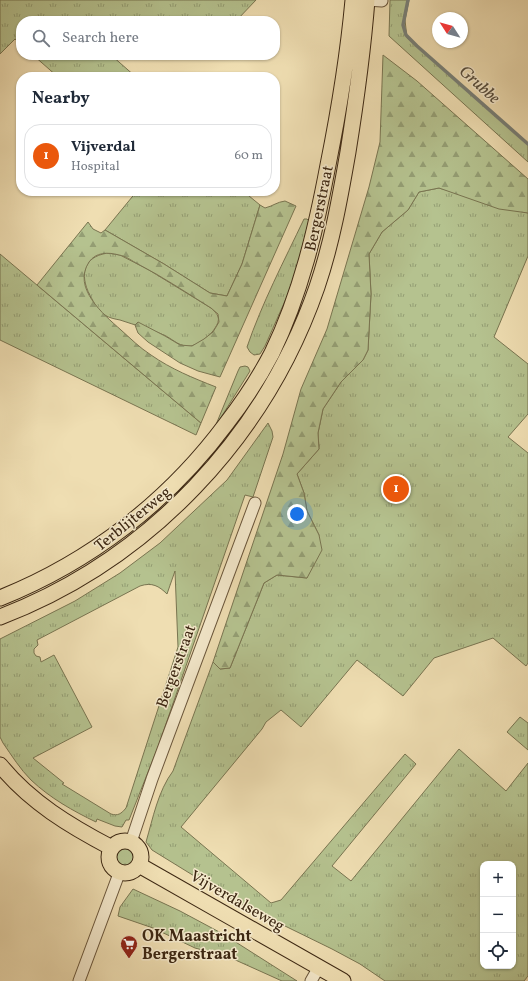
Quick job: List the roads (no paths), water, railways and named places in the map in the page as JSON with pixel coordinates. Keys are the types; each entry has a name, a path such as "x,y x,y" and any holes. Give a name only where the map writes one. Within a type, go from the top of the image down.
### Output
{"main road":[{"name":"Bergerstraat","path":"242,402 262,371 280,335 298,291 308,256 321,202 338,113 353,0"},
{"name":"Bergerstraat","path":"256,410 291,350 306,315 325,261 338,205 351,135 363,44 371,0"},
{"name":"Terblijterweg","path":"0,598 37,582 71,564 106,542 131,523 160,498 190,468 218,436 242,402"},
{"name":"Terblijterweg","path":"0,617 58,592 107,562 172,511 202,480 226,452 256,410"},
{"path":"0,765 28,795 49,811 112,848"},
{"path":"120,842 131,842 137,846 139,850 140,860 138,865 131,871 120,872 114,868 110,862 112,848 120,842"},
{"name":"Vijverdalseweg","path":"138,865 344,981"}],"street":[{"name":"Bergerstraat","path":"131,842 152,778 255,503"},
{"path":"79,981 120,872"},
{"path":"311,981 319,967"}],"waterway":[{"name":"Grubbe","path":"408,0 403,25 406,35 528,144"}],"place":[{"name":"Vijverdal","path":"396,489"},
{"name":"OK Maastricht Bergerstraat","path":"129,959"}]}
